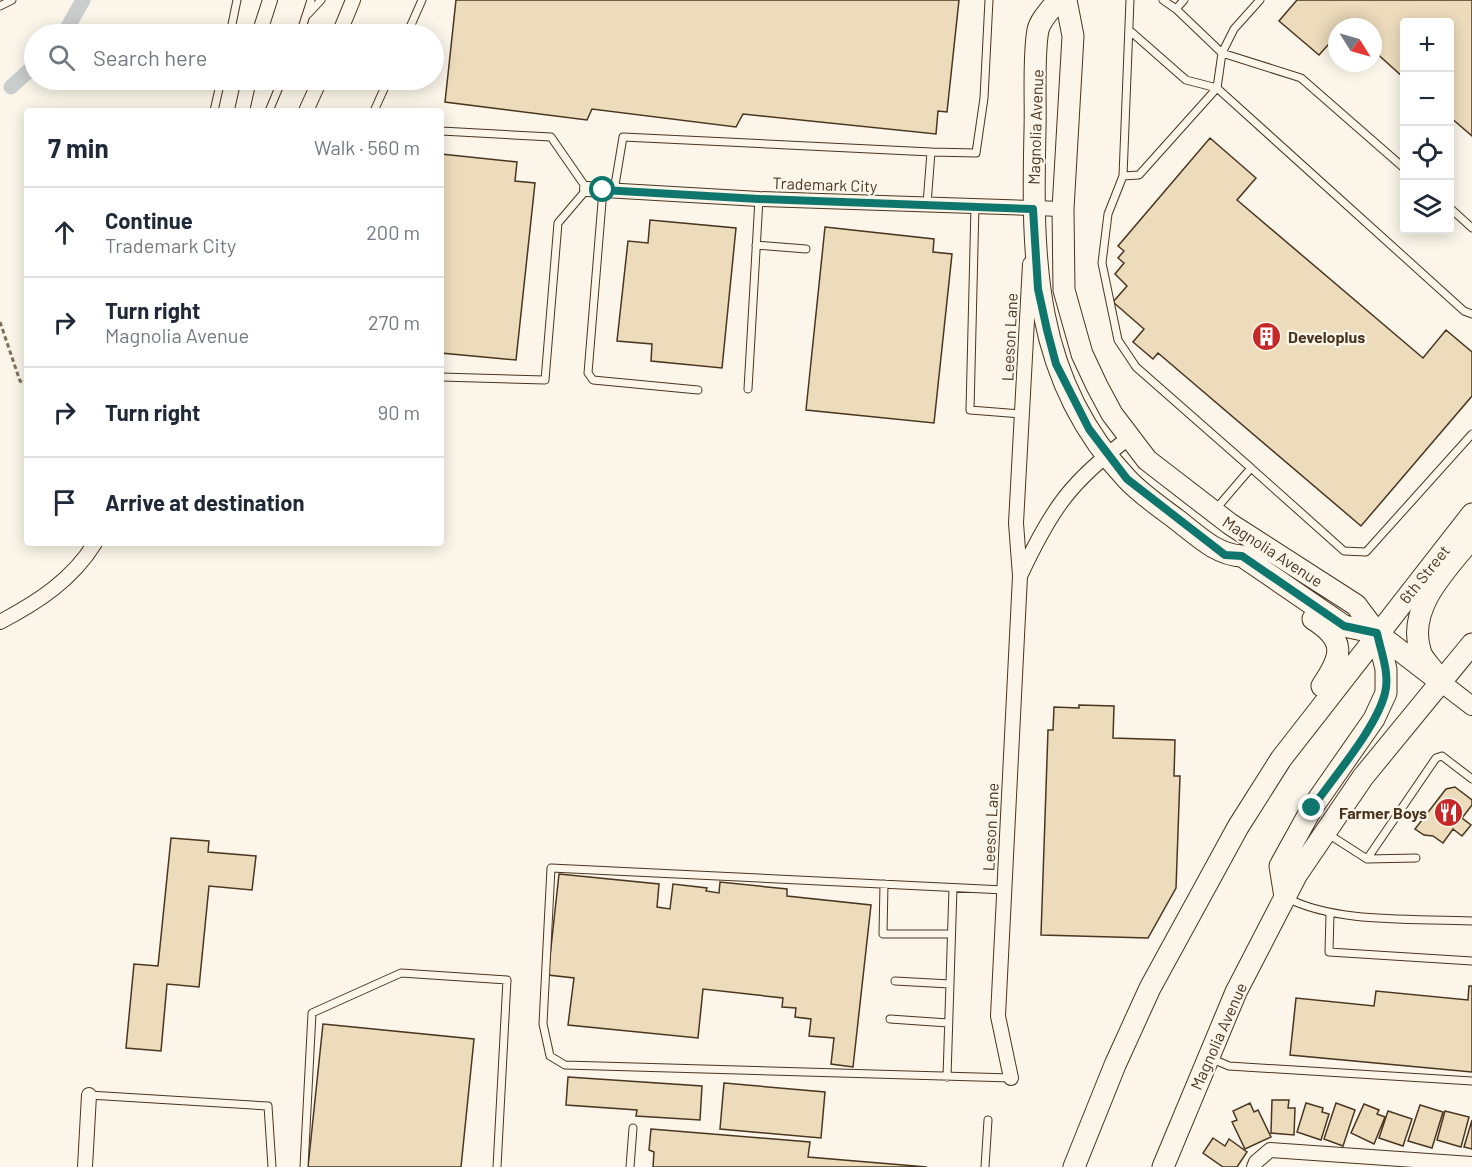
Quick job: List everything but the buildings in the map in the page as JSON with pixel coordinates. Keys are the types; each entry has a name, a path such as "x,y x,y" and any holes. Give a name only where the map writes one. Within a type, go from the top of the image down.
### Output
{"main road":[{"name":"Magnolia Avenue","path":"1058,0 1038,28 1033,209 1038,289 1056,364 1089,429 1127,479 1225,555 1242,556 1344,626 1377,633"},
{"name":"Magnolia Avenue","path":"1066,0 1073,36 1063,209 1064,290 1079,344 1097,387 1112,414 1147,460 1213,512 1356,605 1377,633 1442,683 1363,777 1297,874 1236,992 1163,1167"},
{"name":"6th Street","path":"1377,633 1472,514"},
{"path":"1472,538 1435,584 1418,619 1420,651 1442,683 1472,706"},
{"path":"1225,555 1237,569 1322,625 1338,644 1339,655 1335,668 1303,713 1281,759"},
{"path":"1074,1167 1098,1104 1150,988 1232,837 1281,759 1377,633"},
{"path":"1285,897 1281,866 1312,808 1374,719 1386,693 1386,669 1377,633"},
{"path":"1442,683 1472,644"}],"street":[{"path":"262,24 270,0"},
{"path":"343,24 353,0"},
{"path":"243,108 247,90"},
{"path":"307,108 315,90"},
{"name":"Trademark City","path":"587,189 759,199 1063,209"},
{"name":"Leeson Lane","path":"1011,1078 998,1016 1020,576 1017,523 1021,414 1033,209"},
{"name":"Leeson Lane","path":"1020,576 1054,511 1071,486 1130,436"},
{"path":"0,622 38,602 82,563 93,546"},
{"path":"85,1167 88,1095"},
{"path":"1254,1167 1270,1150 1472,1164"}],"lane":[{"path":"0,6 12,0"},
{"path":"232,24 237,0"},
{"path":"304,24 311,0"},
{"path":"307,16 321,0"},
{"path":"411,24 422,0"},
{"path":"698,390 593,380 588,373 609,190 623,138 976,153 984,98 989,0"},
{"path":"1130,0 1123,176 1108,214 1102,263 1118,340 1136,367 1344,551 1366,552 1472,434"},
{"path":"1163,0 1176,9 1222,53 1301,78 1400,165"},
{"path":"1176,9 1184,0"},
{"path":"1123,176 1139,175 1217,88 1222,53 1234,29 1260,0"},
{"path":"1129,30 1186,80 1217,88 1464,311 1472,314"},
{"path":"215,108 219,90"},
{"path":"270,108 278,90"},
{"path":"375,108 383,90"},
{"path":"444,131 551,137 587,189 558,223 545,380 444,377"},
{"path":"927,204 931,152"},
{"path":"748,389 759,199"},
{"path":"975,206 969,410 1021,414"},
{"path":"1454,212 1472,228"},
{"path":"756,245 806,249"},
{"path":"1213,512 1251,468"},
{"path":"1367,859 1436,758 1442,756 1472,779"},
{"path":"1325,832 1367,859 1416,858"},
{"path":"1004,890 551,868 543,1024 550,1056 565,1065 1011,1078"},
{"path":"884,884 883,934 951,934"},
{"path":"947,1077 953,888"},
{"path":"1285,897 1306,908 1330,914 1472,921"},
{"path":"1330,914 1329,952 1472,961"},
{"path":"304,1167 312,1013 401,973 507,980 497,1167"},
{"path":"895,981 950,984"},
{"path":"891,1019 948,1023"},
{"path":"1208,1057 1229,1066 1472,1081"},
{"path":"88,1095 268,1106 272,1167"},
{"path":"985,1167 988,1120"},
{"path":"630,1167 633,1128"}],"path":[{"path":"0,322 20,381 24,383"}],"waterway":[{"path":"70,24 83,0"},
{"path":"11,87 24,75"}],"place":[{"name":"Developlus","path":"1267,336"},
{"name":"Farmer Boys","path":"1448,812"}],"route":[{"path":"603,190 759,199 1033,209 1038,289 1056,364 1089,429 1127,479 1157,505 1225,555 1242,556 1344,626 1377,633 1386,669 1386,693 1374,719 1312,808"}]}
